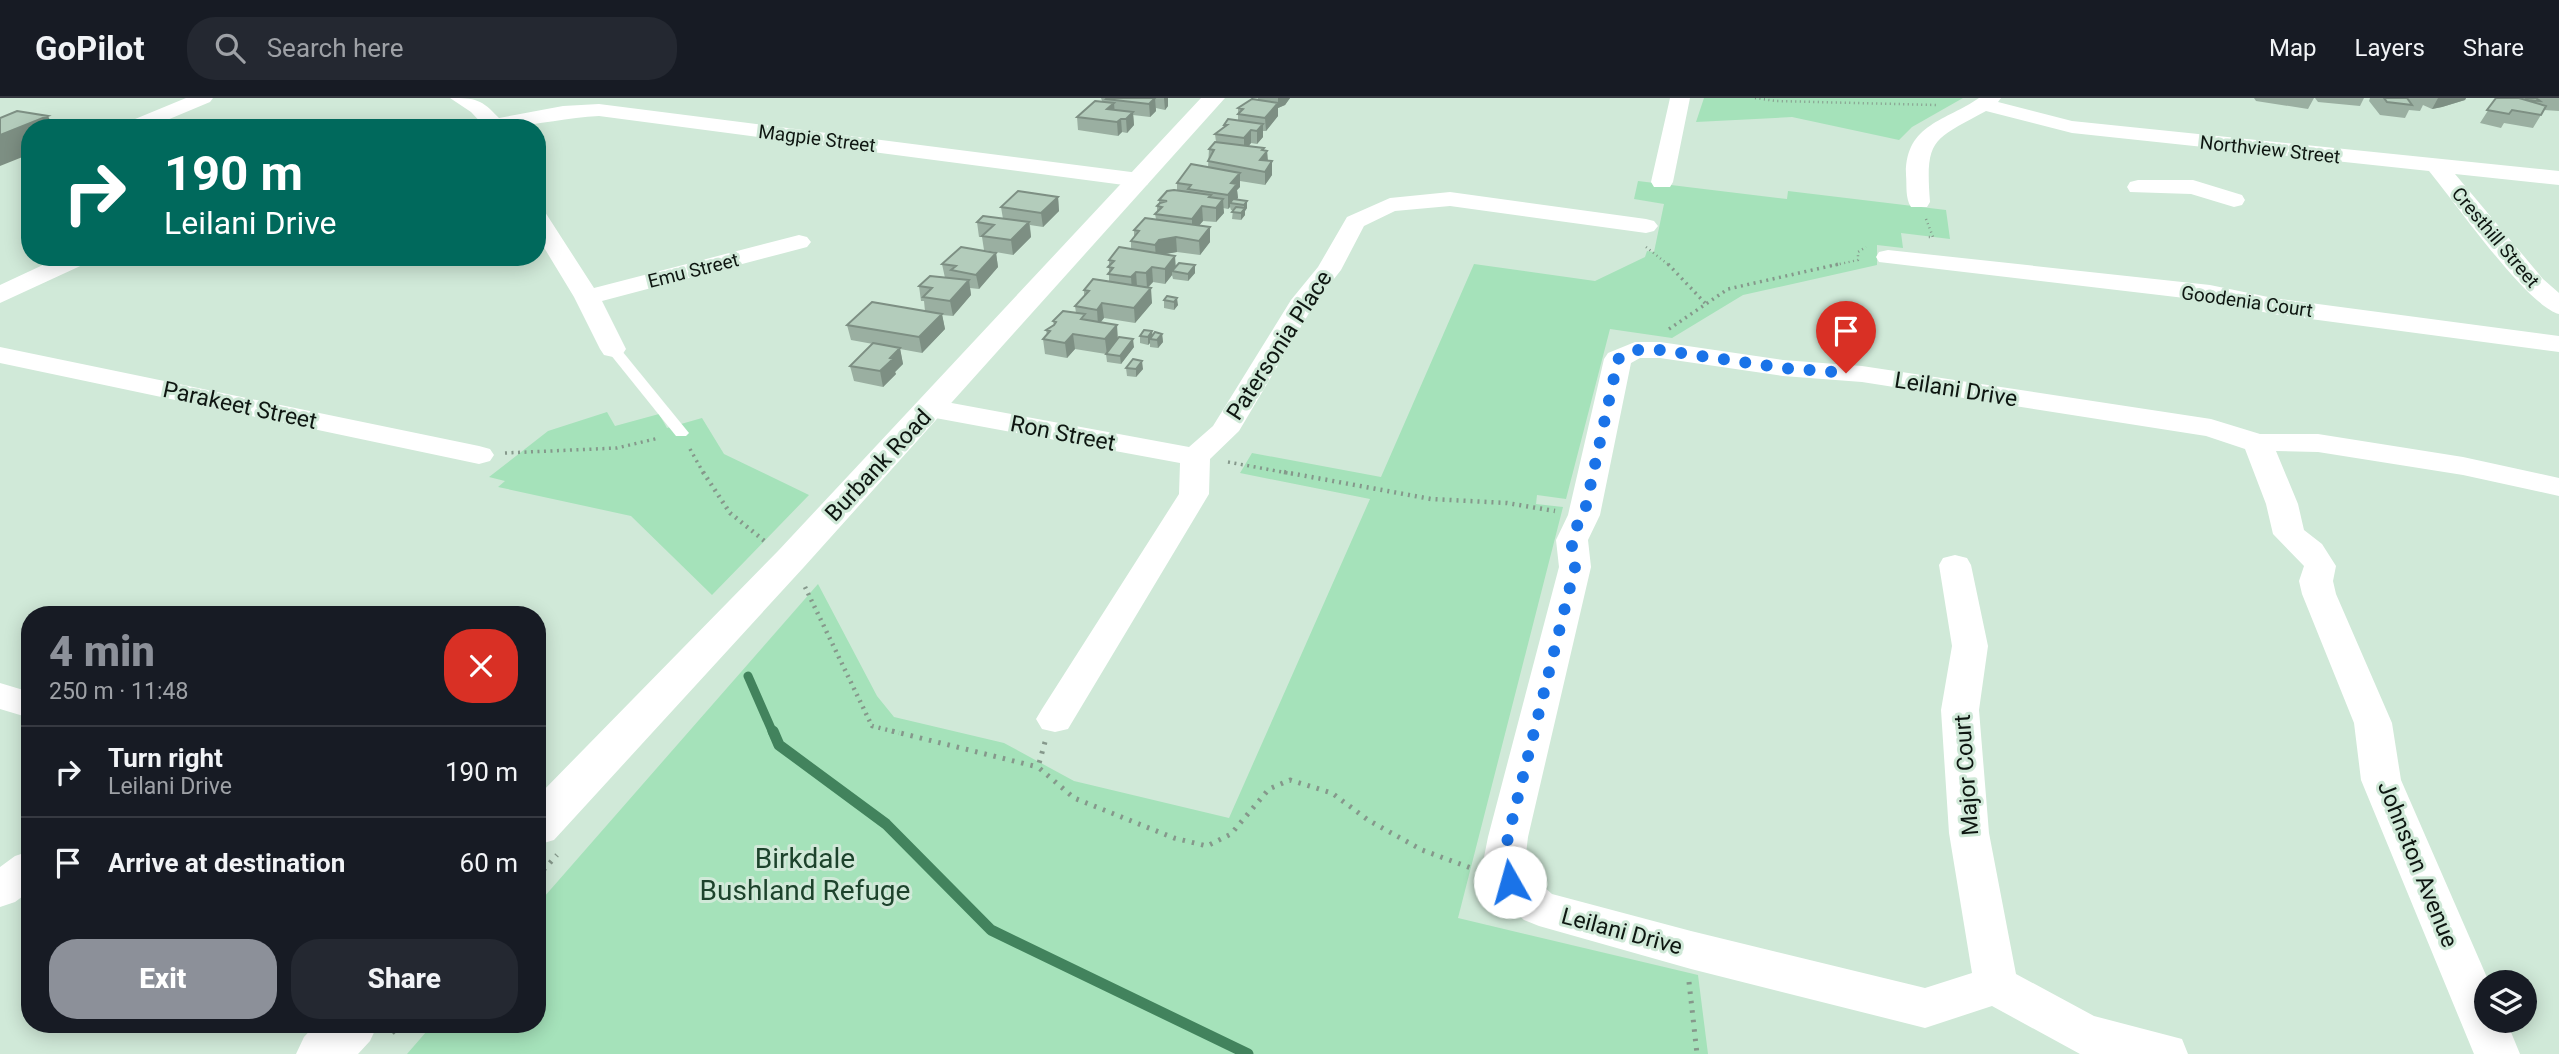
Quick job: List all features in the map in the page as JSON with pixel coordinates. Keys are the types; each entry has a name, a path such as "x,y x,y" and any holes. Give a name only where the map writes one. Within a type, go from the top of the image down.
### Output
{"street":[{"path":"152,119 203,98"},
{"path":"460,98 478,108 490,119"},
{"name":"Burbank Road","path":"546,818 797,571 930,408 1214,98"},
{"path":"1650,214 1680,98"},
{"path":"1919,202 1916,162 1921,142 1944,124 1983,104"},
{"name":"Northview Street","path":"1983,104 2072,127 2559,178"},
{"name":"Magpie Street","path":"528,119 563,111 599,110 1139,180"},
{"path":"2173,139 2193,187"},
{"name":"Cresthill Street","path":"2436,165 2534,284 2559,306"},
{"path":"2138,187 2193,187 2234,200"},
{"name":"Patersonia Place","path":"1195,457 1224,431 1304,300 1329,270 1354,222 1390,205 1450,199 1650,214"},
{"path":"546,231 587,297 613,349"},
{"name":"Emu Street","path":"587,297 799,242"},
{"name":"Goodenia Court","path":"1881,250 1931,245 2273,306 2559,344"},
{"path":"0,295 61,266"},
{"name":"Leilani Drive","path":"1996,985 1925,1008 1691,950 1539,908 1510,882 1504,862 1508,837 1575,567 1571,550 1573,530 1584,515 1618,359 1635,350 1660,350 1783,368 1862,374 2211,428 2258,443 2318,443 2463,466 2559,487"},
{"name":"Parakeet Street","path":"0,355 479,455"},
{"name":"Ron Street","path":"930,408 1195,457"},
{"name":"Johnston Avenue","path":"2258,443 2282,504 2289,534 2310,551 2320,566 2316,581 2319,594 2373,723 2381,779 2497,1054"},
{"path":"1055,719 1194,494 1195,457"},
{"name":"Major Court","path":"1955,565 1970,646 1960,710 1969,832 1996,985"},
{"path":"0,696 21,702"},
{"path":"0,890 21,875"},
{"path":"1996,985 2085,1035 2165,1054"},
{"path":"323,1054 343,1033"}],"lane":[{"path":"613,349 632,377 657,402 681,433"}],"path":[{"path":"1755,98 1776,101 1983,104"},
{"path":"1919,202 1931,245"},
{"path":"1650,214 1665,261 1705,303"},
{"path":"1660,350 1667,331 1728,289 1858,260 1858,252 1881,250"},
{"path":"479,455 617,448 681,433 717,498 743,529 797,571 872,726 1038,766 1074,798 1174,838 1207,846 1231,834 1269,789 1290,780 1332,793 1368,820 1422,850 1510,882"},
{"path":"1195,457 1431,499 1507,503 1584,515"},
{"path":"1038,766 1043,746 1055,719"},
{"path":"1691,950 1688,989 1697,1054"}],"green space":[{"path":"1704,98 1963,98 1912,127 1899,140 1792,117 1696,122"},
{"name":"Birkdale Bushland Refuge","path":"1638,181 1787,199 1788,191 1946,210 1950,239 1901,233 1903,248 1877,245 1877,265 1743,295 1672,338 1610,329 1566,499 1537,495 1536,504 1563,507 1458,918 1698,975 1708,1054 407,1054 425,1033 546,1033 546,895 818,584 877,696 894,717 1004,743 1074,781 1229,818 1370,499 1240,473 1252,453 1381,477 1474,264 1595,281 1645,257 1647,251 1654,252 1664,204 1634,199"},
{"path":"607,412 615,426 659,414 667,428 702,418 724,454 809,495 712,595 631,516 498,487 505,481 489,477 548,431"}],"building":[{"path":"1107,98 1155,98 1149,104"},
{"path":"2384,98 2407,98 2412,105 2387,102"},
{"path":"2496,98 2519,98 2546,106 2541,115 2512,110 2509,114 2487,110"},
{"path":"1252,99 1278,103 1265,118 1238,114 1243,109 1238,108"},
{"path":"1095,101 1114,103 1107,109 1133,112 1126,119 1117,122 1077,117"},
{"path":"17,111 48,116 40,119 21,119 21,127 0,135 0,118"},
{"path":"1228,119 1263,124 1257,131 1251,130 1244,138 1215,134 1227,125 1224,125"},
{"path":"1215,142 1264,148 1262,150 1267,151 1260,160 1272,161 1265,172 1208,161 1214,150 1209,149"},
{"path":"1191,164 1240,173 1231,183 1237,184 1228,195 1188,189 1191,185 1177,183"},
{"path":"1018,191 1058,197 1041,213 1001,207"},
{"path":"1167,191 1223,199 1216,208 1202,206 1192,219 1155,214 1162,207 1157,206 1167,201 1159,200"},
{"path":"1233,199 1247,201 1244,205 1230,203"},
{"path":"1236,207 1245,208 1241,213 1232,212"},
{"path":"983,216 1029,222 1011,240 982,236 994,225 977,222"},
{"path":"1145,218 1210,227 1199,241 1176,237 1159,240 1155,245 1131,241 1139,231 1134,230"},
{"path":"961,247 996,253 976,275 951,270 956,266 942,264"},
{"path":"1119,247 1175,256 1165,269 1152,267 1146,273 1136,272 1131,277 1108,274 1113,268 1108,267 1114,261 1109,260"},
{"path":"1179,263 1195,265 1188,274 1172,271"},
{"path":"930,276 969,280 950,301 923,297 932,288 919,286"},
{"path":"1093,279 1151,288 1134,308 1102,303 1097,310 1075,306 1089,291 1084,290"},
{"path":"1167,296 1177,298 1174,302 1164,300"},
{"path":"872,302 942,314 919,337 847,325"},
{"path":"1063,311 1085,314 1081,319 1117,325 1105,339 1073,334 1065,343 1043,339 1050,331 1046,330 1054,325 1056,322 1053,321"},
{"path":"1144,330 1152,331 1148,337 1140,336"},
{"path":"1155,332 1162,334 1157,340 1150,339"},
{"path":"1119,337 1133,339 1120,356 1106,354"},
{"path":"873,343 900,348 880,371 850,366"},
{"path":"1133,359 1142,361 1136,369 1126,368"}],"waterway":[{"path":"748,676 773,733"},
{"path":"773,731 779,745 886,824 991,930 1248,1054"}],"route":[{"path":"1510,882 1504,862 1508,837 1565,597 1575,567 1571,550 1573,530 1584,515 1618,359 1635,350 1660,350 1783,368 1846,373"}]}
